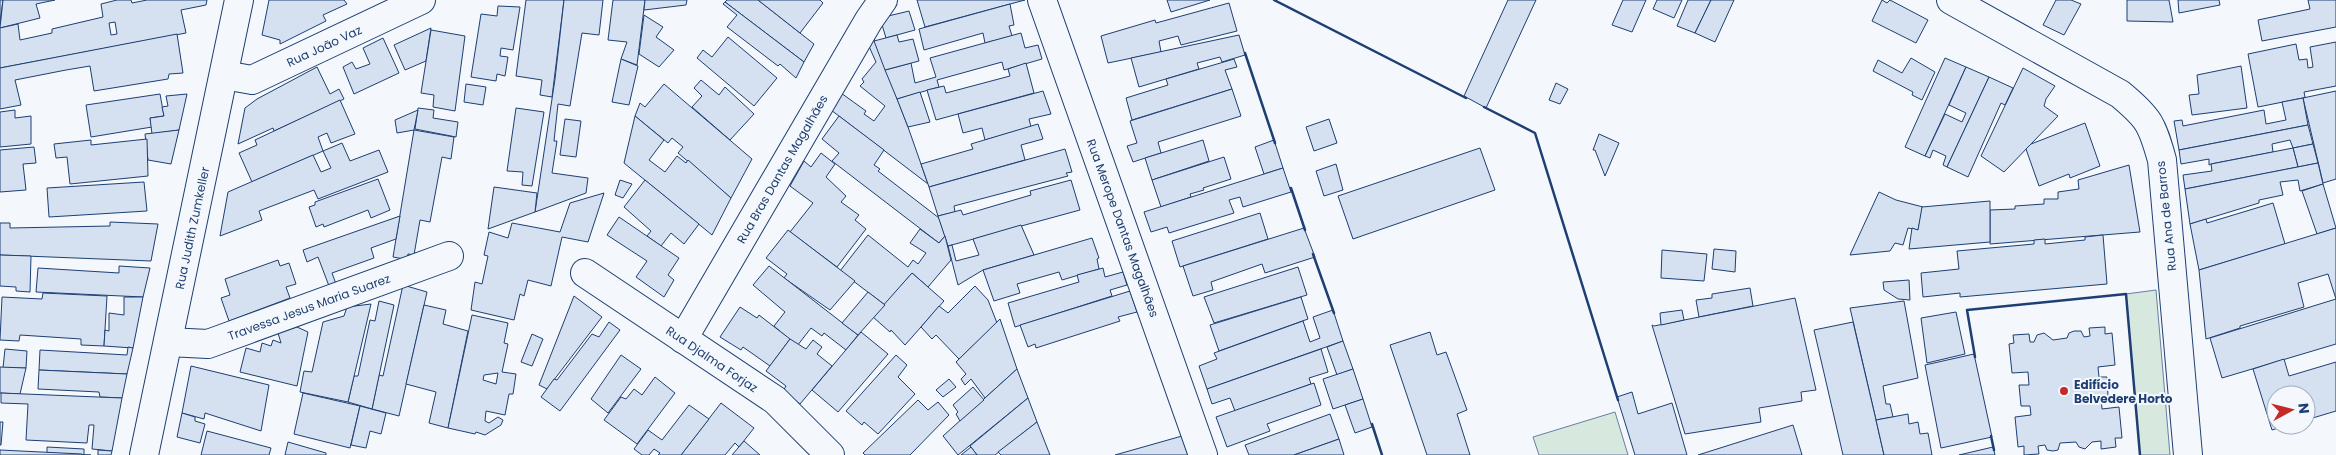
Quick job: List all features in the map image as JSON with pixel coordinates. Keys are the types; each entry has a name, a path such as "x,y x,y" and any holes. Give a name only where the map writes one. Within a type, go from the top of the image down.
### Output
{"street":[{"name":"Rua Judith Zumkeller","path":"144,455 239,0"},
{"name":"Rua João Vaz","path":"224,75 252,80 421,0"},
{"name":"Rua Bras Dantas Magalhães","path":"683,339 869,20 883,0"},
{"name":"Rua Merope Dantas Magalhães","path":"1042,0 1203,455"},
{"name":"Rua Ana de Barros","path":"1951,0 2120,94 2144,114 2154,133 2162,160 2188,455"},
{"name":"Travessa Jesus Maria Suarez","path":"168,342 208,344 449,256"},
{"name":"Rua Djalma Forjaz","path":"586,273 774,400 830,455"}],"shaded area":[{"path":"2156,290 2170,455 2140,455 2126,294"},
{"path":"1615,412 1628,455 1539,455 1533,437"}],"building":[{"path":"0,0 3,0 0,23"},
{"path":"3,0 55,0 36,4 40,18 0,28"},
{"path":"117,0 131,0 132,3 147,0 207,0 206,5 181,10 186,33 0,68 0,28 18,24 20,40 52,33 52,29 103,17 101,4","holes":["115,22 117,34 111,35 109,23"]},
{"path":"269,0 344,0 347,4 323,15 326,21 280,44 280,40 262,35"},
{"path":"526,0 564,0 552,97 540,95 542,80 516,76"},
{"path":"564,0 603,0 599,35 582,33 570,106 558,104 554,141 557,141 552,173 588,178 586,193 535,212 555,79"},
{"path":"613,0 645,0 637,65 621,59 627,42 608,40"},
{"path":"645,0 687,0 686,5 644,10"},
{"path":"727,0 758,0 814,44 804,62 725,2"},
{"path":"758,0 820,0 823,3 800,33"},
{"path":"917,0 1025,0 925,27"},
{"path":"1167,0 1210,0 1171,12"},
{"path":"1508,0 1536,0 1486,108 1464,96"},
{"path":"1623,0 1646,0 1632,32 1612,25"},
{"path":"1657,0 1682,0 1674,18 1653,9"},
{"path":"1688,0 1711,0 1695,33 1677,26"},
{"path":"1711,0 1734,0 1715,42 1695,33"},
{"path":"1882,0 1887,3 1890,0 1928,20 1916,43 1872,21"},
{"path":"2056,0 2071,0 2081,4 2064,35 2043,25"},
{"path":"2127,0 2169,0 2173,22 2127,21"},
{"path":"2178,0 2219,0 2220,5 2179,13"},
{"path":"2308,0 2336,0 2336,27 2262,41 2258,20 2310,9"},
{"path":"725,2 804,62 796,78 780,64 778,66 727,27 737,15 723,4"},
{"path":"1229,3 1237,31 1181,45 1178,36 1159,41 1161,52 1108,63 1101,36 1155,20 1156,23"},
{"path":"1010,4 1014,25 1009,26 1012,36 985,43 983,33 924,50 919,29"},
{"path":"498,6 520,7 513,50 501,48 500,56 508,57 505,76 497,74 496,81 471,77 481,14 497,16"},
{"path":"909,11 915,30 886,38 880,18"},
{"path":"644,15 663,27 656,37 674,50 659,67 639,54"},
{"path":"431,28 426,61 405,70 394,45"},
{"path":"431,30 465,36 455,111 433,107 434,95 421,93"},
{"path":"872,33 928,184 831,110 841,93 866,111 864,114 874,121 885,106 860,86 864,82 862,79 876,62 867,42"},
{"path":"1021,33 1025,48 1038,45 1042,59 1004,70 1002,62 937,80 939,87 897,99 885,70 911,63 915,83 936,77 930,58"},
{"path":"177,34 183,73 169,74 168,79 94,91 90,66 15,80 21,105 0,109 0,68"},
{"path":"897,35 899,42 913,39 919,61 885,70 874,41"},
{"path":"1239,35 1245,55 1222,62 1220,57 1197,63 1199,69 1139,87 1131,58"},
{"path":"728,37 777,78 754,106 697,58 703,50 712,57"},
{"path":"383,38 399,73 354,94 343,67 352,62 356,69 370,64 363,48"},
{"path":"2336,42 2336,86 2304,92 2305,97 2303,98 2258,107 2248,54 2296,44 2299,60 2307,59 2308,68 2313,67 2310,47"},
{"path":"1911,58 1935,72 1922,100 1912,95 1913,92 1873,71 1878,60 1902,73"},
{"path":"1945,58 1966,67 1925,156 1905,147"},
{"path":"621,59 638,66 629,105 612,102"},
{"path":"1234,59 1237,67 1225,70 1232,89 1132,120 1126,98 1168,85 1166,79"},
{"path":"1026,63 1034,93 936,120 927,90 944,86 946,93 1010,76 1008,69"},
{"path":"2241,66 2247,108 2192,115 2189,95 2199,94 2197,75"},
{"path":"317,67 330,94 339,89 344,99 274,131 273,128 238,144 245,108 257,99"},
{"path":"1966,67 1989,77 1947,167 1943,165 1946,156 1933,150 1930,158 1925,156 1945,114 1962,122 1966,113 1949,105"},
{"path":"2023,68 2055,86 2046,99 2044,106 2058,116 2004,172 1981,156"},
{"path":"1989,77 2013,88 2005,105 2001,103 1968,177 1947,167"},
{"path":"701,80 719,95 725,87 754,114 730,140 692,107 702,96 694,88"},
{"path":"1556,83 1568,89 1560,104 1549,100"},
{"path":"466,84 486,87 483,105 464,102"},
{"path":"664,84 752,159 731,198 678,153 683,147 672,138 668,143 635,116 640,103 645,107"},
{"path":"1232,89 1241,116 1158,142 1161,153 1133,162 1127,146 1137,143 1130,121"},
{"path":"1043,91 1051,114 1029,119 1031,127 985,140 982,128 963,133 958,114"},
{"path":"2336,91 2336,179 2323,183 2303,98"},
{"path":"920,92 930,122 908,127 897,99"},
{"path":"160,94 164,116 150,118 152,127 91,137 86,105"},
{"path":"187,94 179,130 152,134 150,118 164,116 162,107 168,106 166,96"},
{"path":"2303,98 2308,125 2179,150 2174,121 2182,120 2183,126 2264,110 2266,124 2286,120 2282,102"},
{"path":"340,100 355,134 331,143 327,133 318,137 323,151 252,182 239,153 257,145 255,140"},
{"path":"418,108 434,110 433,118 458,122 456,137 415,129"},
{"path":"516,108 544,112 532,186 522,185 523,172 507,171"},
{"path":"15,110 15,118 31,116 31,144 0,147 0,112"},
{"path":"418,110 414,130 397,133 395,120"},
{"path":"635,116 664,140 649,160 665,172 677,156 686,163 688,160 731,198 712,235 624,163"},
{"path":"839,116 884,150 874,165 880,169 878,171 939,218 945,236 939,243 832,161 839,153 822,139"},
{"path":"565,119 581,121 576,157 560,155"},
{"path":"1329,119 1337,143 1314,151 1306,127"},
{"path":"2085,123 2100,166 2070,178 2069,174 2039,186 2026,149 2031,144"},
{"path":"1038,124 1043,139 1021,145 1025,160 929,187 921,164 973,149 971,144"},
{"path":"2308,125 2313,144 2293,148 2290,140 2272,144 2273,152 2209,165 2209,159 2181,164 2179,150"},
{"path":"179,130 171,164 148,160 145,134"},
{"path":"414,130 454,137 451,159 442,157 430,222 420,220 414,255 408,254 407,259 404,259 393,257"},
{"path":"1599,134 1619,143 1605,176 1595,150 1593,150"},
{"path":"147,139 148,176 70,184 67,157 56,158 54,144 91,140 91,145"},
{"path":"1203,140 1209,161 1152,180 1145,158"},
{"path":"1274,140 1283,168 1264,174 1255,147"},
{"path":"342,143 350,161 379,150 388,172 318,199 314,190 259,211 262,220 220,236 228,192 313,155 321,172 331,168 323,151"},
{"path":"2313,144 2318,163 2298,167 2293,148"},
{"path":"34,147 36,163 23,164 26,190 0,192 0,150"},
{"path":"1480,148 1495,190 1353,239 1338,196"},
{"path":"2293,148 2298,167 2185,189 2183,175 2212,171 2211,164"},
{"path":"1065,149 1072,172 1066,173 1068,176 954,206 955,212 938,216 929,187"},
{"path":"821,153 835,164 826,177 846,196 841,202 859,215 855,220 866,229 837,267 790,232 813,203 790,186 804,161 811,167"},
{"path":"1224,157 1231,179 1203,188 1204,190 1190,194 1191,197 1161,207 1152,180"},
{"path":"2318,163 2323,184 2300,191 2298,180 2280,182 2283,195 2259,200 2259,203 2190,224 2185,189"},
{"path":"1336,164 1343,190 1324,196 1316,171"},
{"path":"2129,165 2140,232 1990,244 1990,210 2015,209 2015,206 2044,204 2044,199 2058,199 2058,192 2079,189 2078,180"},
{"path":"1283,168 1291,192 1243,207 1240,197 1229,200 1234,213 1169,233 1167,227 1151,232 1144,212"},
{"path":"378,179 390,210 371,218 368,210 324,227 323,224 316,227 309,207 315,205 315,202"},
{"path":"620,180 632,184 623,198 615,195"},
{"path":"645,180 699,224 684,244 671,233 661,246 647,236 651,231 624,207"},
{"path":"1071,180 1080,210 948,246 938,216 961,210 963,215 1031,195 1030,191"},
{"path":"144,182 147,211 49,217 47,188"},
{"path":"2323,184 2336,228 2317,234 2302,191"},
{"path":"494,187 537,193 535,212 488,229"},
{"path":"1879,192 1896,200 1923,207 1918,230 1908,228 1903,245 1895,243 1890,251 1850,255"},
{"path":"604,193 588,242 562,237 551,286 528,280 524,296 520,294 514,320 471,310 475,282 482,284 488,256 484,255 489,232 508,238 512,223 560,232 570,203"},
{"path":"1990,201 1990,242 1909,249 1912,228 1918,230 1922,207"},
{"path":"2273,203 2285,244 2199,270 2190,224 2206,219 2207,223"},
{"path":"1260,213 1268,239 1180,267 1172,241"},
{"path":"400,216 396,239 371,248 374,258 332,273 336,284 329,286 318,257 307,262 303,250"},
{"path":"619,217 679,258 668,275 674,280 664,297 636,277 647,261 607,235"},
{"path":"110,222 158,224 151,261 0,255 0,223 10,223 10,228 110,226"},
{"path":"1021,225 1034,255 983,270 958,285 948,246 952,245 956,261 979,255 973,239"},
{"path":"1304,228 1315,257 1265,273 1262,264 1211,282 1213,290 1193,296 1183,266"},
{"path":"2336,228 2336,299 2328,274 2298,283 2304,307 2240,326 2240,328 2206,339 2199,270"},
{"path":"920,229 939,243 945,236 951,260 928,287 912,273 885,305 840,271 868,235 908,267 913,260 918,264 926,253 910,243"},
{"path":"788,230 855,281 830,310 784,278 787,274 766,258"},
{"path":"2103,235 2107,284 1960,297 1960,293 1923,297 1921,273 1959,269 1957,251 2034,244 2034,240 2045,239 2045,244 2085,240 2085,237"},
{"path":"1092,238 1099,258 1097,259 1099,269 1062,280 1059,272 1017,284 1020,293 994,301 983,270"},
{"path":"1714,249 1736,251 1735,272 1712,269"},
{"path":"1662,250 1707,254 1704,281 1661,278"},
{"path":"0,255 31,256 30,292 16,291 16,287 0,286"},
{"path":"278,260 280,266 289,263 296,284 286,287 290,298 229,321 221,298 230,295 225,279"},
{"path":"119,266 150,268 143,297 36,292 38,268 119,273"},
{"path":"769,266 858,335 846,350 824,333 822,336 811,328 797,346 774,326 785,312 753,285"},
{"path":"1298,267 1307,295 1214,323 1204,297"},
{"path":"1103,268 1105,277 1123,272 1127,285 1110,290 1112,296 1015,327 1008,303 1079,282 1077,275"},
{"path":"912,273 944,301 905,345 891,330 890,332 873,317"},
{"path":"1909,280 1910,300 1898,299 1884,290 1883,282"},
{"path":"403,285 427,292 399,416 372,409 379,375 383,376"},
{"path":"975,286 988,300 997,323 959,359 936,335 932,339 921,327 939,306 948,313"},
{"path":"1750,288 1753,306 1699,317 1696,300 1712,298 1712,294"},
{"path":"1130,291 1137,312 1118,317 1120,321 1036,348 1035,344 1028,347 1020,325"},
{"path":"868,292 885,305 858,335 842,323"},
{"path":"43,293 107,296 104,346 81,345 81,339 20,335 19,341 0,340 2,297 42,299"},
{"path":"574,296 602,317 547,389 539,385"},
{"path":"124,297 143,297 133,348 104,346 105,330 109,331 109,313 124,315"},
{"path":"1301,297 1308,319 1219,351 1210,325"},
{"path":"1795,298 1816,390 1801,392 1802,401 1759,408 1761,422 1685,434 1652,325"},
{"path":"2336,299 2336,344 2222,378 2210,338"},
{"path":"379,301 394,305 372,409 348,402 354,376 358,376 370,320 375,321"},
{"path":"1904,301 1918,378 1883,386 1886,404 1890,404 1893,417 1876,420 1850,308"},
{"path":"371,304 348,402 300,392 304,371 312,372 323,322 344,316 347,307"},
{"path":"424,305 446,310 443,324 468,331 448,428 429,423 436,392 406,384"},
{"path":"740,307 757,318 759,315 790,339 770,366 743,347 741,350 720,337"},
{"path":"1333,310 1343,341 1207,389 1199,366 1217,359 1214,353 1303,321 1310,342 1320,338 1313,317"},
{"path":"1682,310 1684,320 1661,325 1660,313"},
{"path":"1956,312 1965,354 1927,363 1921,318"},
{"path":"472,315 508,323 504,343 508,344 502,372 516,374 513,394 509,394 505,415 486,411 485,421 489,423 498,417 503,420 501,425 485,435 448,428","holes":["498,373 496,384 483,380 484,375"]},
{"path":"1000,319 1017,369 985,398 971,379 965,385 961,379 966,374 956,362"},
{"path":"609,322 620,330 560,411 541,397 554,379 557,380 592,334 599,337"},
{"path":"1853,322 1884,455 1843,455 1814,330"},
{"path":"297,327 308,332 297,386 240,372 246,348 260,352 262,343 271,346 273,340 281,343 278,333"},
{"name":"Edifício Belvedere Horto","path":"2105,327 2105,334 2112,333 2115,365 2098,367 2099,377 2107,377 2108,396 2101,397 2102,409 2119,407 2122,438 2115,438 2116,447 2101,449 2101,441 2092,442 2085,449 2079,447 2076,442 2060,443 2058,450 2047,450 2045,445 2038,446 2039,454 2024,455 2024,446 2018,447 2015,417 2031,415 2030,406 2021,406 2019,385 2029,385 2028,372 2012,373 2009,344 2014,343 2013,335 2029,334 2030,342 2034,342 2037,335 2044,333 2053,340 2067,338 2069,333 2074,331 2081,331 2084,337 2090,336 2089,328"},
{"path":"861,332 888,354 838,412 812,390"},
{"path":"1430,332 1437,355 1446,352 1467,410 1457,414 1470,455 1427,455 1390,345"},
{"path":"532,334 543,339 532,366 521,362"},
{"path":"790,339 806,349 813,340 822,347 817,354 832,366 800,404 783,391 786,386 766,371"},
{"path":"1343,341 1353,369 1337,375 1327,347"},
{"path":"128,347 133,348 127,374 39,370 40,350 127,355"},
{"path":"5,349 27,351 26,368 3,368"},
{"path":"1321,349 1328,372 1309,378 1311,384 1235,411 1230,398 1212,404 1207,389"},
{"path":"1974,354 1992,437 1941,448 1925,365"},
{"path":"621,355 641,369 608,413 591,399"},
{"path":"896,355 907,365 898,377 915,394 878,434 864,422 862,425 846,411"},
{"path":"2284,359 2289,376 2336,362 2336,411 2316,417 2316,385 2266,385 2266,411 2253,369"},
{"path":"191,366 269,385 261,431 205,413 204,419 182,413"},
{"path":"0,367 26,368 20,394 0,393"},
{"path":"1017,369 1028,398 958,455 943,436"},
{"path":"1353,369 1363,399 1333,409 1323,379"},
{"path":"39,370 127,374 122,398 100,397 99,392 38,389"},
{"path":"655,377 675,393 637,444 604,420 621,397 626,399 634,389 642,395"},
{"path":"949,379 956,387 943,397 936,390"},
{"path":"1314,383 1321,405 1267,424 1270,431 1227,447 1216,417"},
{"path":"973,387 984,400 960,421 956,414 958,412 953,405"},
{"path":"1632,392 1638,414 1672,403 1687,455 1635,455 1617,397"},
{"path":"1,393 122,398 112,451 92,449 94,425 89,425 87,443 26,440 28,404 1,403"},
{"path":"303,393 360,406 350,448 294,434"},
{"path":"1028,398 1037,422 995,455 977,455 970,446"},
{"path":"1363,399 1372,427 1355,433 1345,405"},
{"path":"918,400 928,410 938,402 949,415 910,455 865,455 863,453"},
{"path":"721,403 754,428 739,447 735,443 725,455 681,455"},
{"path":"689,405 709,419 681,455 658,455 660,453 654,449 649,455 642,455 634,449 648,430 662,440"},
{"path":"360,406 386,413 381,434 370,431 366,448 351,445"},
{"path":"182,413 195,417 195,421 205,424 200,443 177,437"},
{"path":"1330,414 1339,439 1294,455 1249,455 1245,445"},
{"path":"1908,414 1909,424 1918,422 1920,434 1928,433 1932,455 1884,455 1876,420"},
{"path":"0,422 3,422 1,445 0,445"},
{"path":"1037,422 1050,455 1001,455 998,452"},
{"path":"1793,425 1802,455 1698,455"},
{"path":"207,431 271,448 269,455 201,455"},
{"path":"1182,436 1188,455 1115,455"},
{"path":"1339,439 1344,455 1294,455"},
{"path":"744,441 760,455 732,455"},
{"path":"288,442 326,453 326,455 285,455"},
{"path":"47,447 84,449 84,455 47,453"},
{"path":"971,447 977,455 961,455"},
{"path":"1993,447 1995,455 1959,455"},
{"path":"0,450 82,454 82,455 0,455"},
{"path":"98,450 112,451 111,455 98,455"}],"wall":[{"path":"1274,0 1466,98"},
{"path":"1245,53 1275,143"},
{"path":"1484,107 1535,133 1618,400"},
{"path":"1291,188 1305,230"},
{"path":"1313,254 1334,313"},
{"path":"1975,357 1967,310 2126,294 2140,455"},
{"path":"1372,424 1382,455"},
{"path":"1991,436 1994,450"}],"place":[{"name":"Edifício Belvedere Horto","path":"2064,391"}]}
